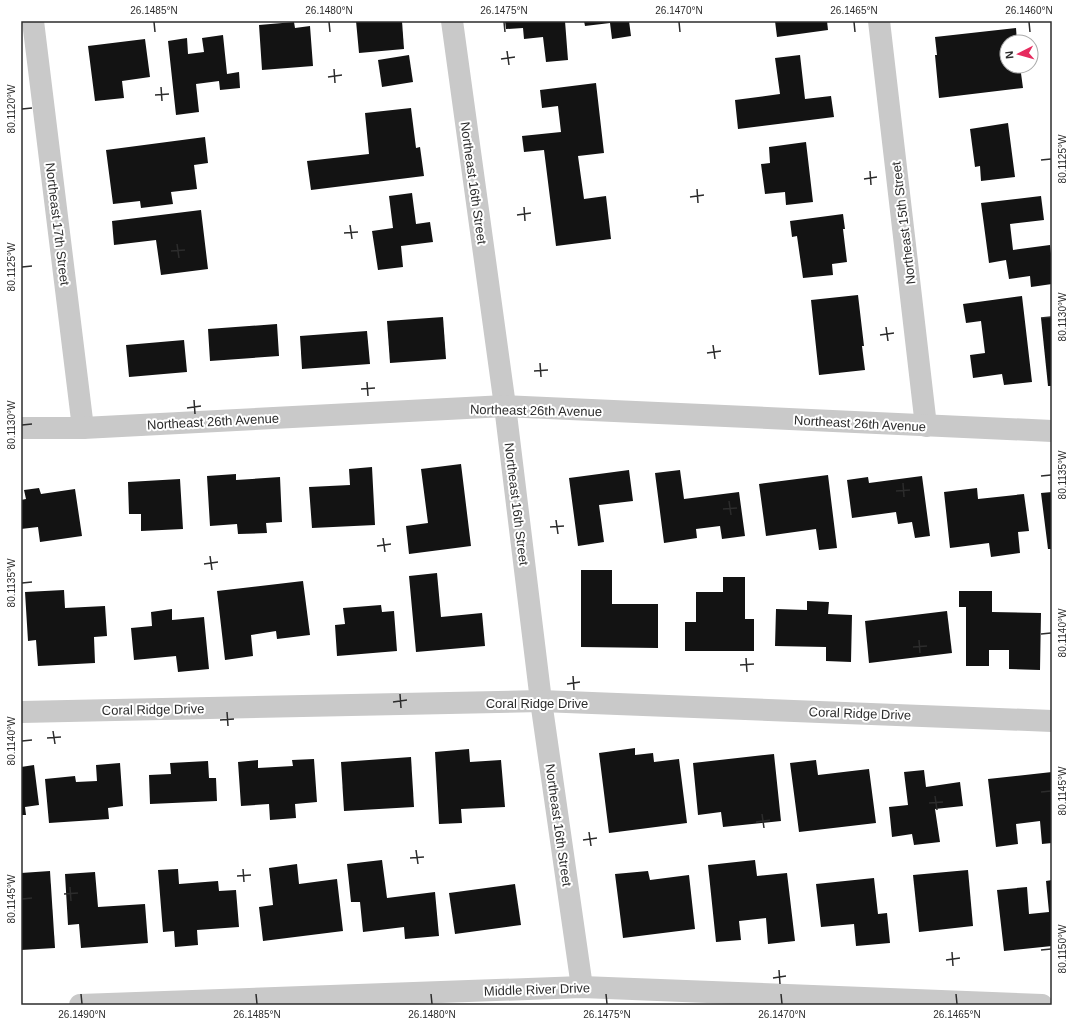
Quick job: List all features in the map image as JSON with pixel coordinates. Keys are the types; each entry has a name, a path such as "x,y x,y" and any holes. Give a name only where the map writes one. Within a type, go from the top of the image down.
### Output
{"street":[{"name":"Northeast 17th Street","path":"33,21 83,428"},
{"name":"Northeast 16th Street","path":"452,21 505,406 541,701 582,987"},
{"name":"Northeast 15th Street","path":"879,21 926,426"},
{"name":"Northeast 26th Avenue","path":"21,428 83,428 505,406 1052,431"},
{"name":"Coral Ridge Drive","path":"21,712 541,701 1052,721"},
{"name":"Middle River Drive","path":"80,1005 582,987 1042,1005"}],"building":[{"path":"356,21 402,21 404,49 359,53"},
{"path":"505,21 565,21 568,60 546,62 543,37 524,39 523,28 506,29"},
{"path":"584,21 629,21 631,36 612,39 610,23 585,26"},
{"path":"775,21 827,21 828,30 777,37"},
{"path":"294,22 295,28 310,26 313,66 262,70 259,25"},
{"path":"1016,28 1016,34 999,34 999,74 1021,74 1023,88 939,98 935,37"},
{"path":"223,35 227,74 239,72 240,88 220,90 219,81 196,84 199,112 176,115 168,41 187,38 188,54 204,52 202,38"},
{"path":"145,39 150,77 122,81 124,98 95,101 88,46"},
{"path":"409,55 413,82 382,87 378,60"},
{"path":"800,55 805,99 831,96 834,117 738,129 735,100 780,94 775,58"},
{"path":"596,83 604,153 578,156 584,199 606,196 611,239 556,246 544,150 524,152 522,136 561,132 558,106 542,108 540,90"},
{"path":"411,108 416,148 420,147 424,176 311,190 307,161 369,154 365,113"},
{"path":"1008,123 1015,177 981,181 980,166 975,167 970,129"},
{"path":"205,137 208,163 194,165 197,189 171,192 173,204 141,208 140,201 113,204 106,150"},
{"path":"806,142 813,202 786,205 785,192 765,194 761,164 770,163 769,147"},
{"path":"412,193 416,224 430,222 433,242 401,246 403,267 378,270 372,231 393,228 389,196"},
{"path":"1041,196 1044,220 1010,224 1013,250 1050,245 1052,284 1031,287 1030,276 1009,279 1006,260 989,263 981,203"},
{"path":"201,210 208,269 161,275 156,240 114,245 112,221"},
{"path":"843,214 845,229 843,229 847,262 832,264 833,275 803,278 797,236 792,237 790,221"},
{"path":"858,295 864,346 862,346 865,370 819,375 811,300"},
{"path":"1022,296 1032,382 1004,385 1002,374 973,378 970,355 985,353 981,321 966,323 963,304"},
{"path":"443,317 446,359 390,363 387,321"},
{"path":"1052,317 1052,386 1048,386 1041,318"},
{"path":"277,324 279,356 210,361 208,329"},
{"path":"367,331 370,364 302,369 300,336"},
{"path":"184,340 187,372 129,377 126,345"},
{"path":"461,464 471,546 409,554 406,526 428,523 421,469"},
{"path":"372,467 375,525 312,528 309,487 350,485 349,469"},
{"path":"629,470 633,501 599,505 604,542 578,546 569,478"},
{"path":"680,470 684,499 739,492 745,536 722,539 720,526 696,529 697,538 664,543 655,473"},
{"path":"236,474 236,480 280,477 282,522 266,523 267,533 238,534 237,524 210,526 207,476"},
{"path":"828,475 837,548 819,550 816,529 766,536 759,484"},
{"path":"922,476 930,536 915,538 912,522 898,524 896,512 852,518 847,480 868,477 869,483"},
{"path":"180,479 183,529 141,531 141,514 129,514 128,482"},
{"path":"39,488 41,494 75,489 82,536 40,542 38,527 21,529 21,500 26,499 24,490"},
{"path":"977,488 978,499 1024,494 1029,531 1018,532 1020,553 991,557 989,543 950,548 944,492"},
{"path":"1052,492 1052,549 1048,549 1041,493"},
{"path":"581,570 612,570 612,604 658,604 658,648 581,647"},
{"path":"437,573 441,617 482,613 485,646 416,652 409,576"},
{"path":"723,577 745,577 745,619 754,619 754,651 685,651 685,622 696,622 696,592 723,592"},
{"path":"303,581 310,635 277,639 276,631 251,635 253,656 225,660 217,591"},
{"path":"64,590 65,608 105,606 107,636 94,637 95,663 38,666 36,640 28,641 25,592"},
{"path":"959,591 992,591 992,612 1041,613 1040,670 1009,669 1009,650 989,650 989,666 966,666 966,607 959,607"},
{"path":"807,601 829,602 828,614 852,615 851,662 826,661 826,647 775,646 776,609 807,610"},
{"path":"381,605 382,612 394,611 397,651 337,656 335,625 345,624 343,608"},
{"path":"172,609 172,620 204,617 209,669 178,672 176,656 134,660 131,628 152,626 151,612"},
{"path":"947,611 952,653 869,663 865,621"},
{"path":"635,748 635,755 653,753 654,762 679,759 687,823 609,833 599,753"},
{"path":"469,749 470,762 501,760 505,807 461,809 462,823 439,824 435,752"},
{"path":"774,754 781,821 723,827 721,812 698,815 693,763"},
{"path":"411,757 414,807 344,811 341,762"},
{"path":"314,759 317,802 295,804 296,818 270,820 269,804 241,806 238,762 258,760 258,768 293,766 292,760"},
{"path":"816,760 818,775 869,769 876,823 799,832 790,763"},
{"path":"208,761 209,778 216,778 217,801 150,804 149,775 171,774 170,763"},
{"path":"120,763 123,806 108,808 109,819 49,823 45,779 75,776 76,782 97,781 96,765"},
{"path":"34,765 39,805 25,807 26,815 21,815 21,767"},
{"path":"924,770 926,787 960,782 963,806 935,809 940,842 914,845 912,834 892,837 889,807 908,805 904,772"},
{"path":"1052,772 1052,843 1042,844 1040,821 1016,824 1018,844 996,847 988,779"},
{"path":"382,860 387,898 435,892 439,936 405,939 404,927 363,932 360,902 351,902 347,864"},
{"path":"755,860 757,876 787,873 795,941 768,944 766,918 739,921 741,940 716,942 708,865"},
{"path":"297,864 299,884 337,879 343,931 263,941 259,907 273,905 269,868"},
{"path":"178,869 179,884 218,881 219,891 236,890 239,927 197,930 198,945 175,947 174,931 163,932 158,870"},
{"path":"968,870 973,926 919,932 913,875"},
{"path":"50,871 55,948 21,950 21,873"},
{"path":"648,871 650,880 689,875 695,929 623,938 615,874"},
{"path":"95,872 98,907 145,904 148,943 81,948 79,924 68,925 65,874"},
{"path":"874,878 878,914 887,913 890,943 856,946 854,924 821,927 816,884"},
{"path":"1052,880 1052,946 1004,951 997,890 1027,887 1029,914 1049,912 1046,881"},
{"path":"515,884 521,925 455,934 449,893"}]}
